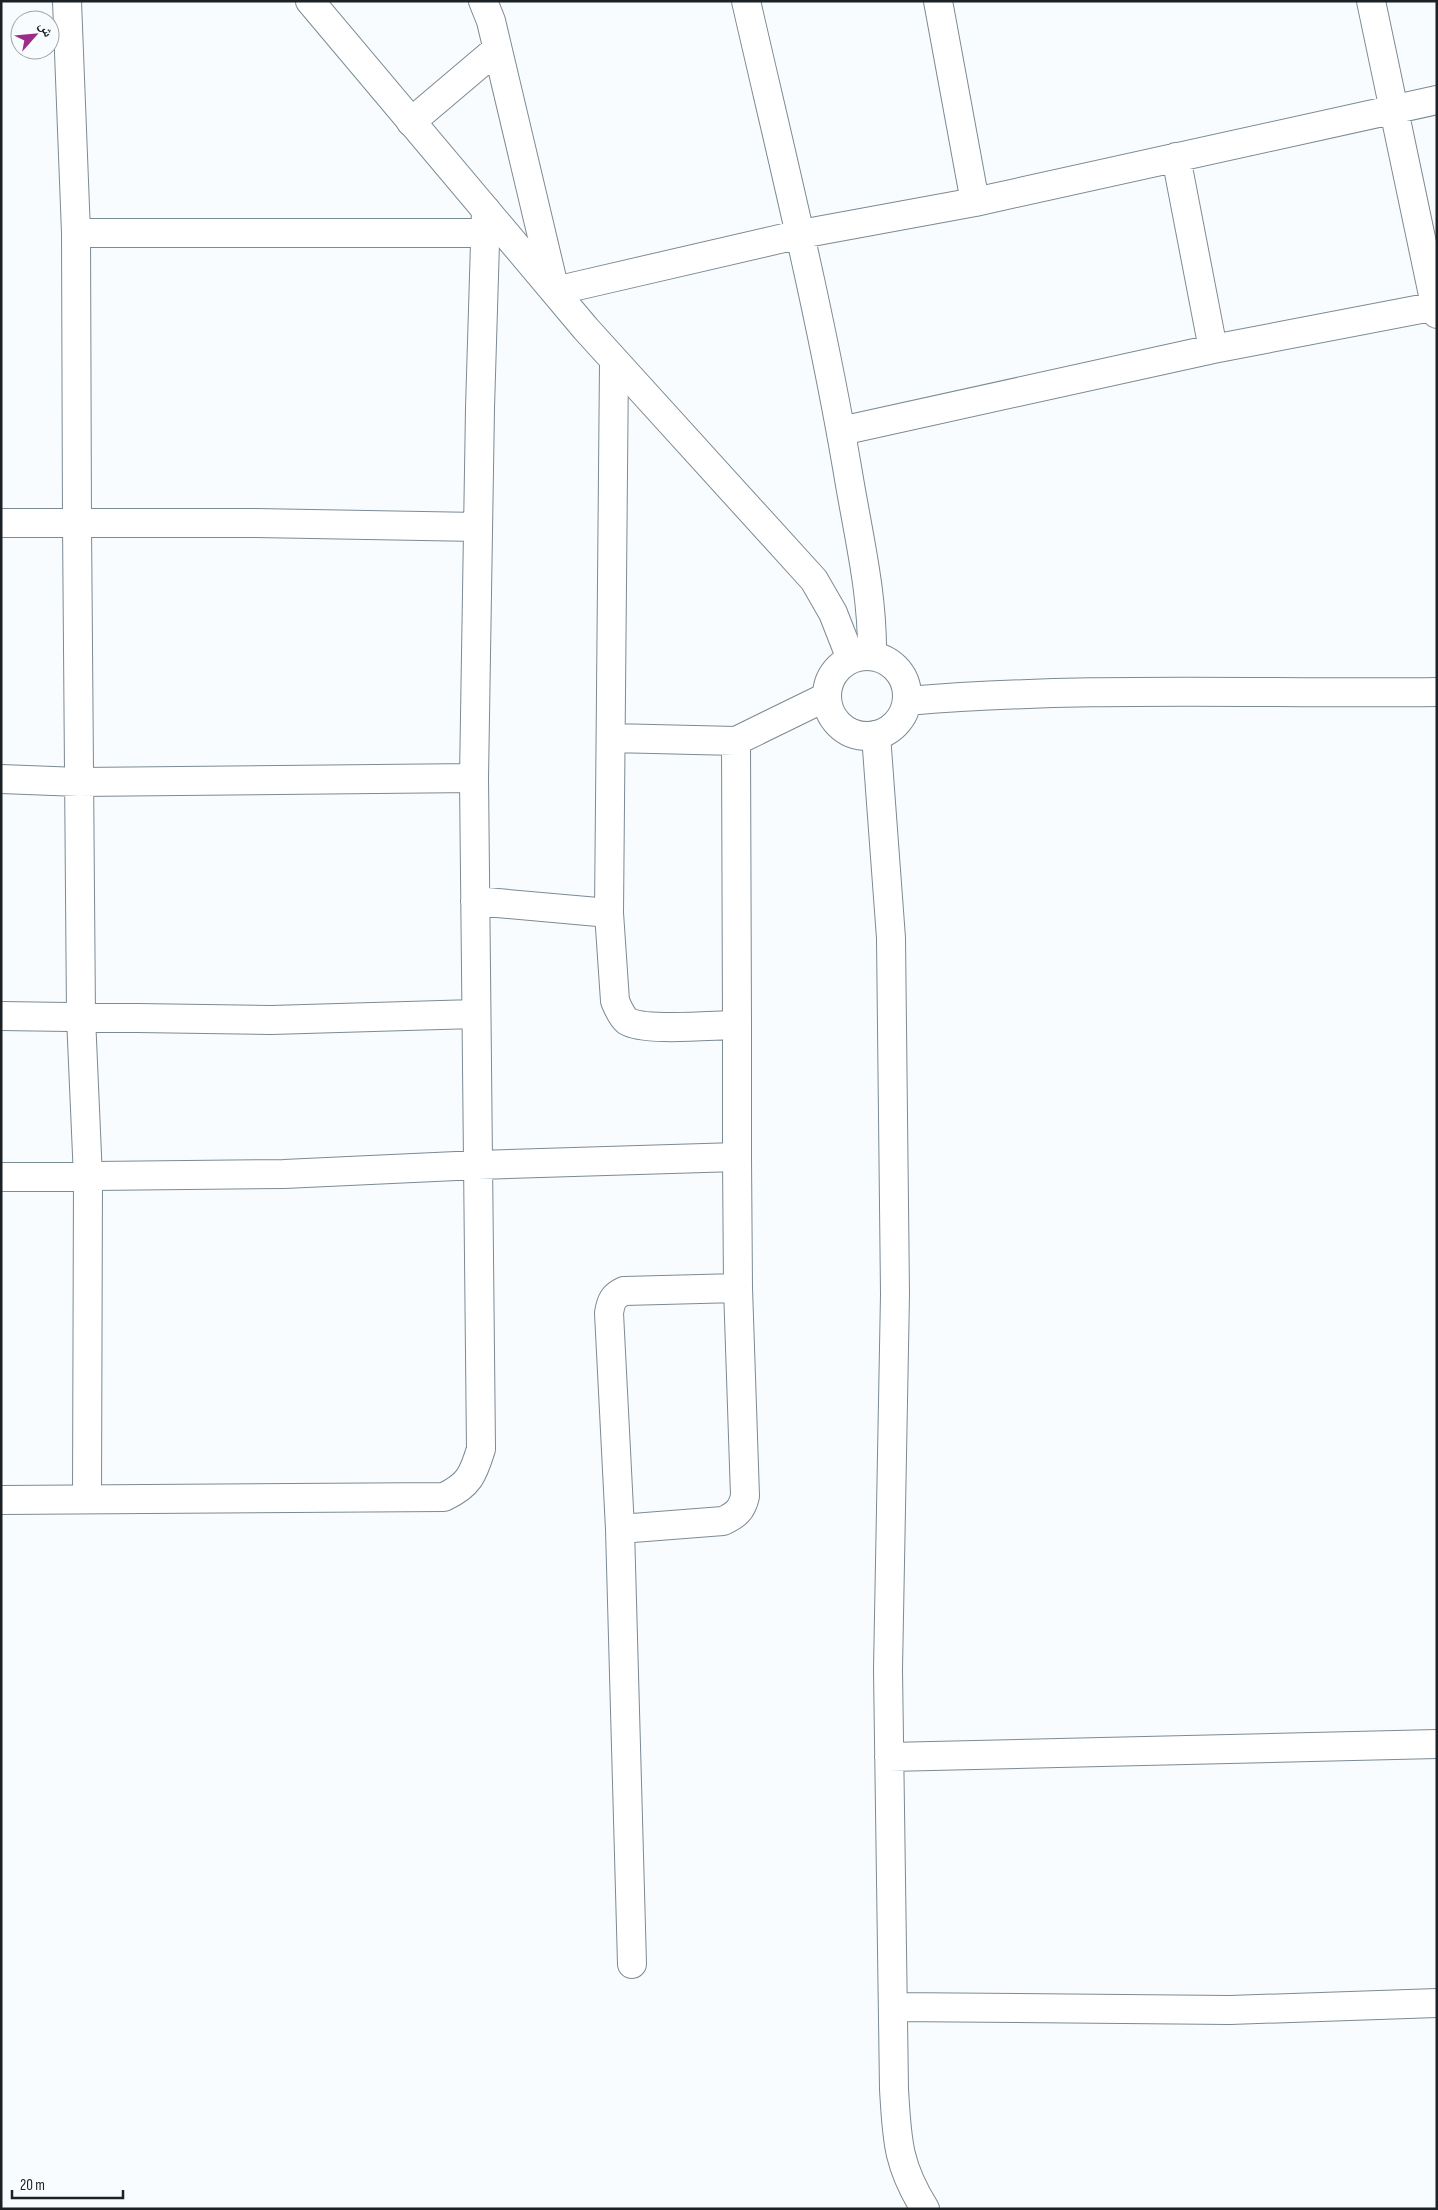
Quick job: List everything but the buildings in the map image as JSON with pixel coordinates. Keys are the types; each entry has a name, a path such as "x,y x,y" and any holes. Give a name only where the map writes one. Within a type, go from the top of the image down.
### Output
{"street":[{"path":"67,1 76,233 81,1016 88,1178 87,1498"},
{"path":"310,1 411,122 487,222 555,291 614,362 814,580 862,657"},
{"path":"483,1 491,21 496,50 555,291"},
{"path":"746,1 801,234 841,431 868,579 872,628 862,657"},
{"path":"938,1 975,202"},
{"path":"841,431 1213,349 1436,308 1371,1"},
{"path":"411,122 496,50"},
{"path":"555,291 801,234 975,202 1437,100"},
{"path":"1176,157 1213,349"},
{"path":"76,233 487,222"},
{"path":"1,1500 444,1497 460,1489 473,1475 481,1449 474,778 478,527 487,222"},
{"path":"614,362 609,913 615,1001 620,1013 627,1020 651,1027 737,1025"},
{"path":"1,523 256,523 478,527"},
{"path":"862,657 891,664 899,671 904,681 907,701 903,713 888,730 876,735 864,736 853,734 842,728 833,720 826,696 827,684 841,664 862,657"},
{"path":"907,701 975,695 1045,693 1437,692"},
{"path":"611,738 736,741 826,696"},
{"path":"876,735 890,938 895,1294 888,1670 893,2007 898,2150 911,2188 925,2209"},
{"path":"620,1529 723,1521 734,1516 742,1508 745,1490 738,1288 736,741"},
{"path":"1,780 79,782 474,778"},
{"path":"475,901 609,913"},
{"path":"1,1016 271,1020 475,1014"},
{"path":"1,1177 88,1178 284,1174 478,1165 737,1157"},
{"path":"632,1964 620,1529 609,1313 611,1301 617,1294 624,1291 738,1288"},
{"path":"889,1757 1437,1744"},
{"path":"893,2007 1230,2010 1437,2003"}]}
